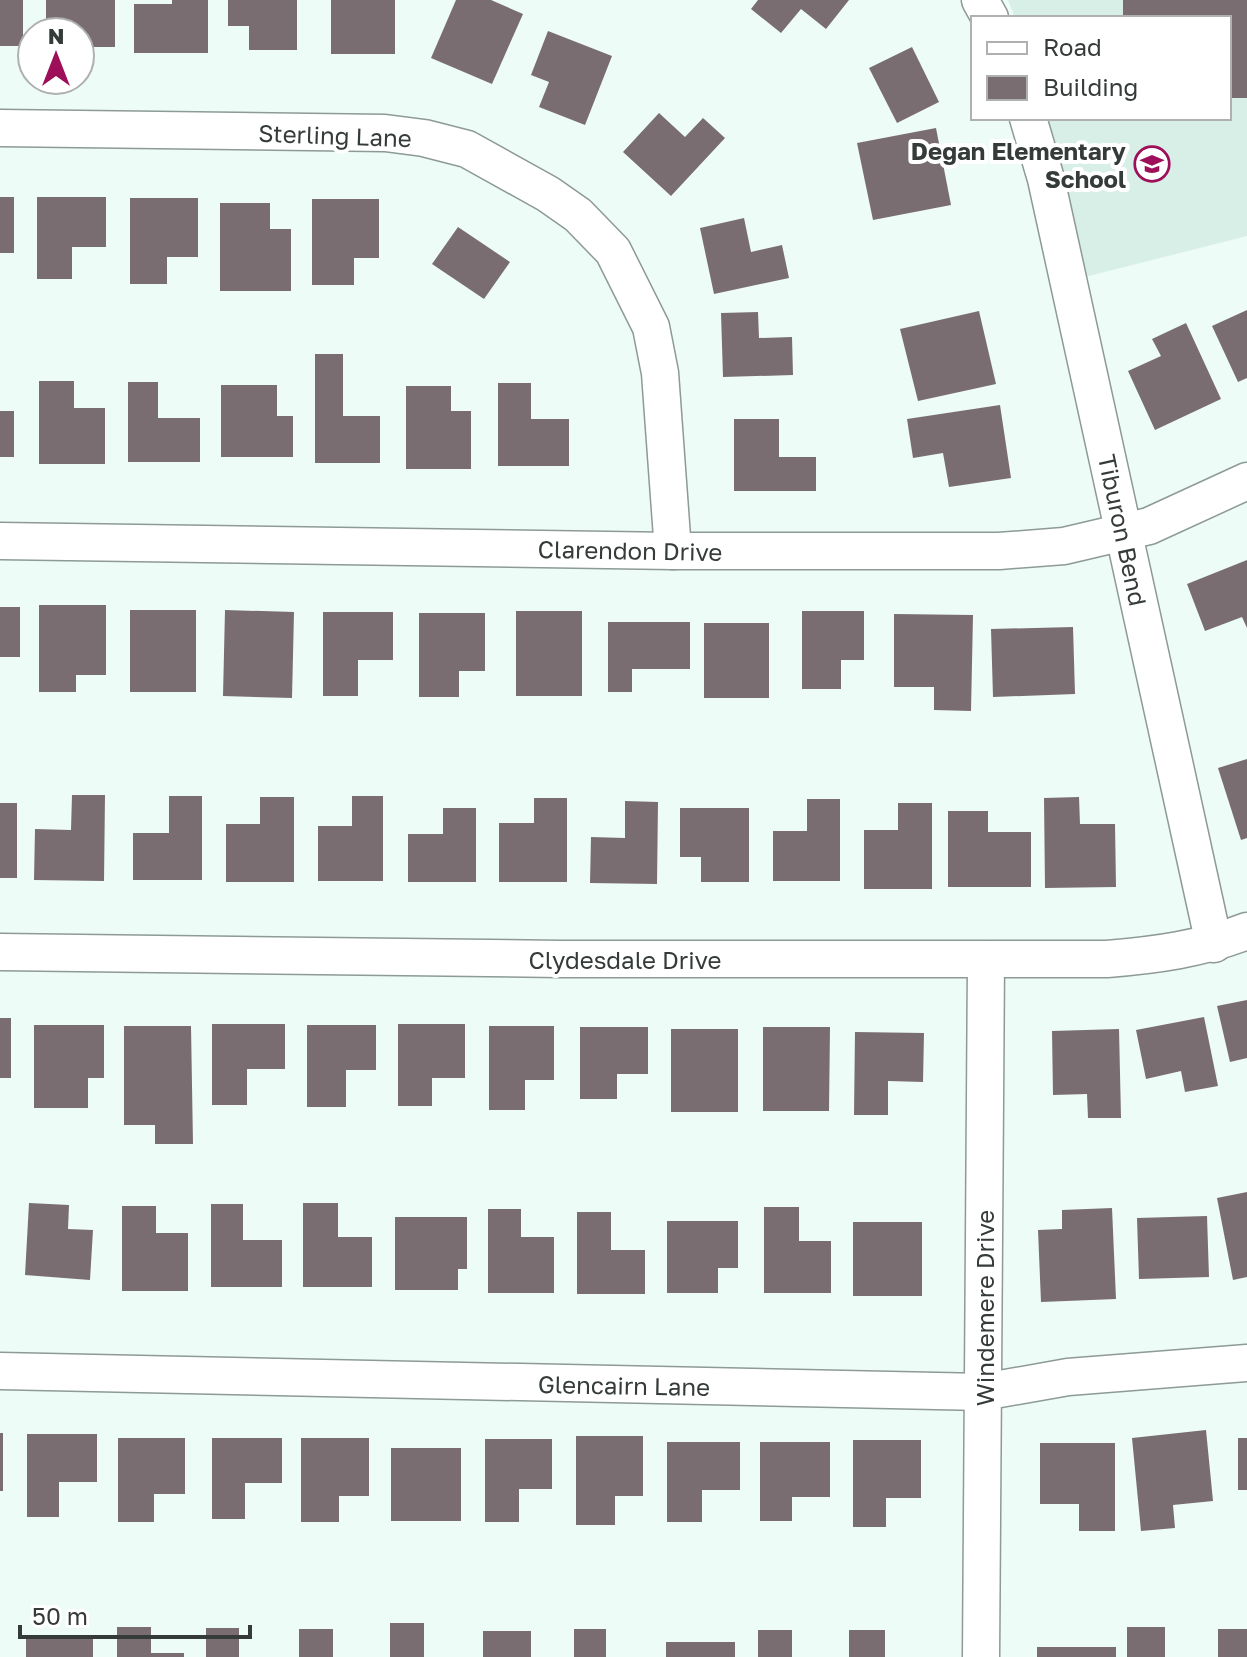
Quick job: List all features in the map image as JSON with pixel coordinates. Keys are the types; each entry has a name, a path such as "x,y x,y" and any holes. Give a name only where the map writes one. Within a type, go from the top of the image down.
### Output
{"street":[{"name":"Tiburon Bend","path":"1029,120 1046,179 1214,944"},
{"name":"Sterling Lane","path":"0,128 385,133 424,138 467,149 548,194 578,215 613,251 651,327 660,373 673,551"},
{"name":"Clarendon Drive","path":"0,541 673,551 999,551 1064,546 1149,526 1247,481"},
{"name":"Clydesdale Drive","path":"0,952 561,959 1107,959 1167,954 1214,944 1247,931"},
{"name":"Windemere Drive","path":"981,1657 986,960"},
{"name":"Glencairn Lane","path":"0,1371 983,1392 1068,1377 1247,1363"}],"shaded area":[{"name":"Degan Elementary School","path":"1008,0 1247,0 1247,236 1085,277 1046,120 1231,120 1231,16 1014,16"}],"building":[{"path":"0,0 23,0 23,16 16,16 16,46 0,46"},
{"path":"46,0 115,0 115,47 96,47 96,16 46,16"},
{"path":"172,0 208,0 208,53 134,53 134,4 172,4"},
{"path":"228,0 297,0 297,50 249,50 249,26 228,26"},
{"path":"331,0 395,0 395,54 331,54"},
{"path":"456,0 491,0 523,14 492,84 431,58"},
{"path":"758,0 849,0 826,29 801,9 781,33 751,9"},
{"path":"1123,0 1247,0 1247,98 1231,98 1231,16 1123,16"},
{"path":"548,31 612,56 585,125 539,107 549,82 531,75"},
{"path":"912,47 939,102 897,123 869,68"},
{"path":"659,113 685,137 703,118 725,138 671,196 623,152"},
{"path":"936,128 951,205 873,220 857,143"},
{"path":"0,197 14,197 14,253 0,253"},
{"path":"37,197 106,197 106,247 72,247 72,279 37,279"},
{"path":"130,198 198,198 198,257 167,257 167,284 130,284"},
{"path":"312,199 379,199 379,258 354,258 354,285 312,285"},
{"path":"220,203 270,203 270,229 291,229 291,291 220,291"},
{"path":"744,218 751,252 782,245 789,278 714,294 700,228"},
{"path":"458,227 510,262 484,299 432,264"},
{"path":"1247,310 1247,378 1238,382 1212,326"},
{"path":"979,311 996,384 918,401 900,329"},
{"path":"758,312 759,338 792,337 793,375 723,377 721,313"},
{"path":"1186,323 1221,399 1155,430 1128,371 1161,356 1152,339"},
{"path":"315,354 343,354 343,416 380,416 380,463 315,463"},
{"path":"39,381 74,381 74,408 105,408 105,464 39,464"},
{"path":"128,382 158,382 158,418 200,418 200,462 128,462"},
{"path":"498,383 531,383 531,419 569,419 569,466 498,466"},
{"path":"221,385 277,385 277,416 293,416 293,457 221,457"},
{"path":"406,386 451,386 451,411 471,411 471,469 406,469"},
{"path":"1000,405 1011,478 949,487 943,453 913,458 907,419"},
{"path":"0,411 14,411 14,457 0,457"},
{"path":"734,419 779,419 779,457 816,457 816,491 734,491"},
{"path":"1247,560 1247,628 1242,617 1205,631 1187,584"},
{"path":"39,605 106,605 106,675 76,675 76,692 39,692"},
{"path":"0,607 20,607 20,657 0,657"},
{"path":"130,610 196,610 196,692 130,692"},
{"path":"225,610 294,612 292,698 223,696"},
{"path":"516,611 582,611 582,696 516,696"},
{"path":"802,611 864,611 864,660 841,660 841,689 802,689"},
{"path":"323,612 393,612 393,660 358,660 358,696 323,696"},
{"path":"419,613 485,613 485,671 459,671 459,697 419,697"},
{"path":"894,614 973,615 971,711 934,710 934,687 894,687"},
{"path":"608,622 690,622 690,669 632,669 632,692 608,692"},
{"path":"704,623 769,623 769,698 704,698"},
{"path":"1073,627 1075,694 993,697 991,629"},
{"path":"1247,759 1247,838 1241,840 1218,768"},
{"path":"72,795 105,795 104,881 34,880 35,829 71,830"},
{"path":"169,796 202,796 202,880 133,880 133,833 169,833"},
{"path":"352,796 383,796 383,881 318,881 318,826 352,826"},
{"path":"260,797 294,797 294,882 226,882 226,824 260,824"},
{"path":"1079,797 1080,824 1115,824 1116,887 1045,888 1044,798"},
{"path":"534,798 567,798 567,882 499,882 499,823 534,823"},
{"path":"807,799 840,799 840,881 773,881 773,831 807,831"},
{"path":"625,801 658,802 657,884 590,883 591,837 625,838"},
{"path":"0,803 17,803 17,878 0,878"},
{"path":"898,803 932,803 932,889 864,889 864,830 898,830"},
{"path":"443,808 476,808 476,882 408,882 408,834 443,834"},
{"path":"680,808 749,808 749,882 701,882 701,857 680,857"},
{"path":"948,811 988,811 988,832 1031,832 1031,887 948,887"},
{"path":"1247,1000 1247,1058 1230,1062 1217,1006"},
{"path":"1204,1017 1218,1086 1185,1092 1181,1071 1146,1079 1136,1030"},
{"path":"0,1018 11,1018 11,1078 0,1078"},
{"path":"212,1024 285,1024 285,1069 247,1069 247,1105 212,1105"},
{"path":"398,1024 465,1024 465,1078 432,1078 432,1106 398,1106"},
{"path":"34,1025 104,1025 104,1078 88,1078 88,1108 34,1108"},
{"path":"307,1025 376,1025 376,1070 346,1070 346,1107 307,1107"},
{"path":"124,1026 191,1026 193,1144 155,1144 155,1125 124,1125"},
{"path":"489,1026 554,1026 554,1080 525,1080 525,1110 489,1110"},
{"path":"580,1027 648,1027 648,1074 617,1074 617,1099 580,1099"},
{"path":"763,1027 830,1027 829,1111 763,1111"},
{"path":"671,1029 738,1029 738,1112 671,1112"},
{"path":"1119,1029 1121,1118 1088,1118 1087,1094 1053,1095 1052,1031"},
{"path":"855,1032 924,1033 923,1082 888,1081 888,1115 854,1115"},
{"path":"1247,1192 1247,1277 1233,1280 1217,1198"},
{"path":"29,1203 69,1205 68,1229 93,1230 90,1280 25,1275"},
{"path":"303,1203 338,1203 338,1237 372,1237 372,1287 303,1287"},
{"path":"211,1204 243,1204 243,1240 282,1240 282,1287 211,1287"},
{"path":"122,1206 156,1206 156,1233 188,1233 188,1291 122,1291"},
{"path":"764,1207 799,1207 799,1241 831,1241 831,1293 764,1293"},
{"path":"1112,1208 1116,1299 1041,1302 1038,1230 1062,1229 1062,1210"},
{"path":"488,1209 521,1209 521,1237 554,1237 554,1293 488,1293"},
{"path":"577,1212 611,1212 611,1250 645,1250 645,1294 577,1294"},
{"path":"1207,1216 1209,1277 1139,1279 1137,1218"},
{"path":"395,1217 467,1217 467,1269 458,1269 458,1290 395,1290"},
{"path":"667,1221 738,1221 738,1268 718,1268 718,1293 667,1293"},
{"path":"853,1222 922,1222 922,1296 853,1296"},
{"path":"1206,1430 1213,1501 1173,1505 1175,1528 1141,1531 1132,1438"},
{"path":"0,1433 3,1433 3,1491 0,1491"},
{"path":"27,1434 97,1434 97,1482 59,1482 59,1517 27,1517"},
{"path":"576,1436 643,1436 643,1496 615,1496 615,1525 576,1525"},
{"path":"118,1438 185,1438 185,1494 154,1494 154,1522 118,1522"},
{"path":"212,1438 282,1438 282,1483 245,1483 245,1519 212,1519"},
{"path":"301,1438 369,1438 369,1496 339,1496 339,1522 301,1522"},
{"path":"1238,1438 1247,1438 1247,1490 1238,1490"},
{"path":"485,1439 552,1439 552,1489 519,1489 519,1522 485,1522"},
{"path":"853,1440 921,1440 921,1498 886,1498 886,1527 853,1527"},
{"path":"667,1442 740,1442 740,1490 702,1490 702,1522 667,1522"},
{"path":"760,1442 830,1442 830,1497 792,1497 792,1521 760,1521"},
{"path":"1040,1443 1115,1443 1115,1531 1079,1531 1079,1504 1040,1504"},
{"path":"391,1448 461,1448 461,1521 391,1521"},
{"path":"390,1623 424,1623 424,1657 390,1657"},
{"path":"117,1627 151,1627 151,1653 184,1653 184,1657 117,1657"},
{"path":"1127,1627 1165,1627 1165,1657 1127,1657"},
{"path":"206,1628 239,1628 239,1657 206,1657"},
{"path":"299,1629 333,1629 333,1657 299,1657"},
{"path":"574,1629 606,1629 606,1657 574,1657"},
{"path":"1218,1629 1247,1629 1247,1657 1218,1657"},
{"path":"758,1630 792,1630 792,1657 758,1657"},
{"path":"849,1630 885,1630 885,1657 849,1657"},
{"path":"483,1631 531,1631 531,1657 483,1657"},
{"path":"26,1636 93,1636 93,1657 26,1657"},
{"path":"666,1642 735,1642 735,1657 666,1657"},
{"path":"1037,1647 1116,1647 1116,1657 1037,1657"}],"place":[{"name":"Degan Elementary School","path":"1152,164"}]}
